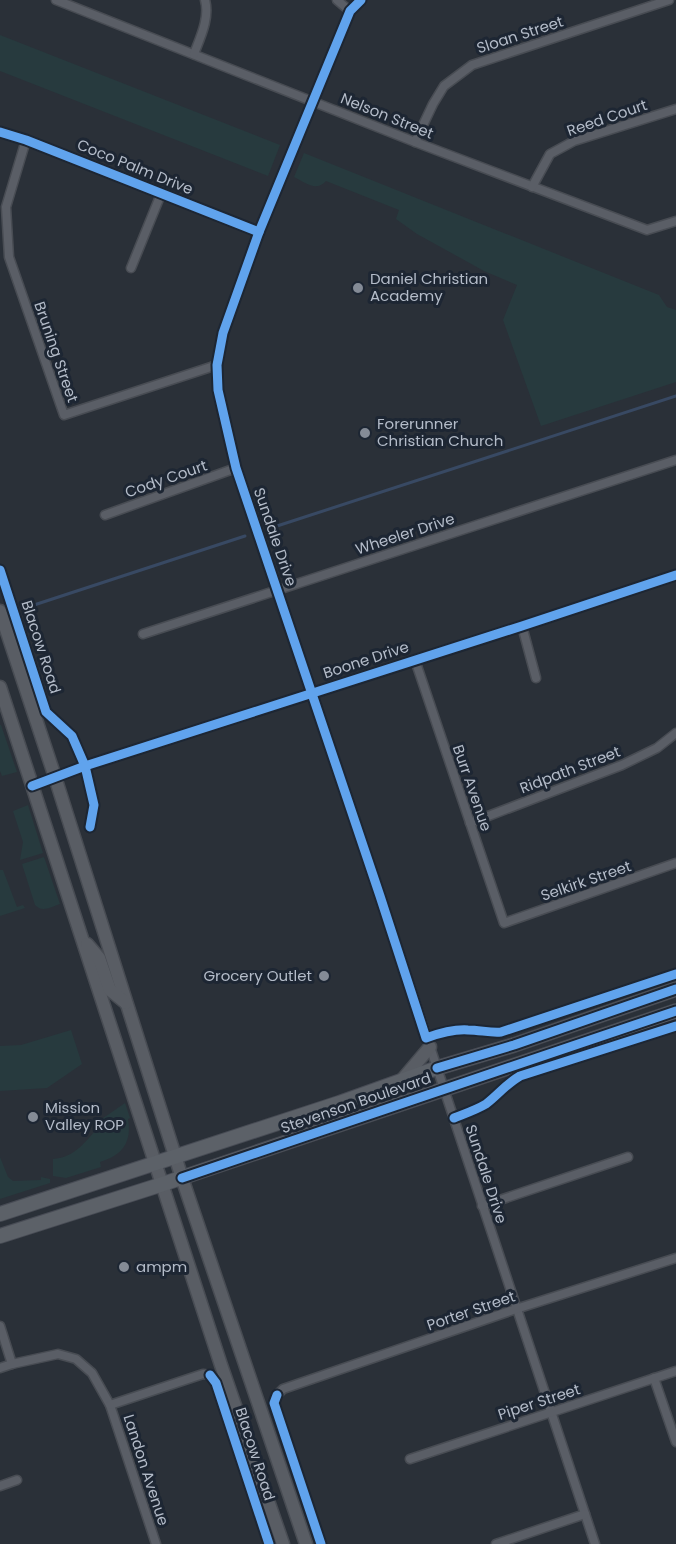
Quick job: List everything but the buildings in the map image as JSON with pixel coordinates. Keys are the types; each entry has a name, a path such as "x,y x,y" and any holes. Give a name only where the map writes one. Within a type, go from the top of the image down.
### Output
{"main road":[{"name":"Blacow Road","path":"0,611 182,1178 306,1544"},
{"name":"Blacow Road","path":"0,687 221,1365 283,1544"},
{"path":"82,939 99,958 110,990 127,1004"},
{"name":"Stevenson Boulevard","path":"0,1214 339,1103 437,1068 514,1045 676,989"},
{"name":"Stevenson Boulevard","path":"0,1236 182,1178 676,1011"},
{"path":"402,1080 428,1042"}],"street":[{"name":"Nelson Street","path":"56,0 415,142 647,230 676,221"},
{"path":"194,54 204,30 205,0"},
{"path":"338,0 350,11"},
{"name":"Sundale Drive","path":"362,0 350,11 259,232 223,333 217,365 218,390 236,468 595,1544"},
{"name":"Sloan Street","path":"415,142 444,86 472,65 669,0"},
{"name":"Reed Court","path":"532,187 550,154 574,141 676,109"},
{"name":"Coco Palm Drive","path":"0,132 26,140 259,232"},
{"name":"Bruning Street","path":"26,140 6,207 9,257 64,416 217,365"},
{"path":"131,268 161,194"},
{"name":"Wheeler Drive","path":"143,634 676,460"},
{"name":"Cody Court","path":"105,514 236,468"},
{"name":"Blacow Road","path":"0,570 46,712 72,736 85,766 94,805 90,827"},
{"name":"Boone Drive","path":"32,786 85,766 676,575"},
{"path":"522,626 536,678"},
{"name":"Burr Avenue","path":"415,660 504,923"},
{"name":"Ridpath Street","path":"470,824 622,765 657,748 676,733"},
{"name":"Selkirk Street","path":"504,923 676,863"},
{"path":"428,1042 438,1033 454,1030 501,1032 676,974"},
{"path":"454,1118 484,1106 509,1082 520,1076 676,1026"},
{"path":"482,1206 628,1157"},
{"name":"Porter Street","path":"321,1544 274,1403 277,1395 283,1389 516,1309 676,1258"},
{"path":"0,1326 12,1364"},
{"name":"Landon Avenue","path":"0,1368 58,1354 76,1359 92,1373 110,1405 156,1544"},
{"name":"Piper Street","path":"410,1460 676,1371"},
{"name":"Blacow Road","path":"110,1405 203,1374 210,1375 216,1383 268,1544"},
{"path":"654,1378 676,1442"},
{"path":"0,1486 17,1480"},
{"path":"496,1544 585,1514"}],"green space":[{"path":"0,35 280,145 268,176 0,71"},
{"path":"304,153 659,295 667,307 676,310 676,382 541,426 503,320 517,285 484,271 417,234 396,219 399,210 326,181 315,186 294,177"},
{"path":"0,725 17,772 2,776 0,771"},
{"path":"28,805 43,853 20,860 23,842 13,811"},
{"path":"44,857 60,904 41,909 35,905 22,864"},
{"path":"0,870 3,870 17,907 23,905 25,908 0,916"},
{"path":"71,1030 82,1064 47,1088 0,1091 0,1046 21,1045"},
{"path":"125,1103 130,1118 128,1119 129,1134 120,1151 115,1156 100,1162 101,1167 66,1178 53,1176 53,1159 74,1152 101,1124 99,1121"},
{"path":"0,1157 8,1177 13,1181 41,1180 41,1177 50,1179 50,1183 0,1199"}],"waterway":[{"path":"274,527 676,396"},
{"path":"34,605 245,536"}],"cycle path":[{"path":"361,0 350,11 259,232 223,333 217,365 218,390 236,468 426,1038 458,1030 501,1032 676,974"},
{"path":"0,132 26,140 259,232"},
{"path":"0,570 46,712 72,736 85,766 94,805 90,827"},
{"path":"32,786 85,766 676,575"},
{"path":"437,1068 514,1045 676,989"},
{"path":"182,1178 676,1011"},
{"path":"454,1118 486,1104 520,1076 676,1026"},
{"path":"210,1375 216,1383 269,1544"},
{"path":"277,1395 274,1403 321,1544"}],"place":[{"name":"Daniel Christian Academy","path":"358,288"},
{"name":"Forerunner Christian Church","path":"365,433"},
{"name":"Grocery Outlet","path":"324,976"},
{"name":"Mission Valley ROP","path":"33,1117"},
{"name":"ampm","path":"124,1267"}]}
